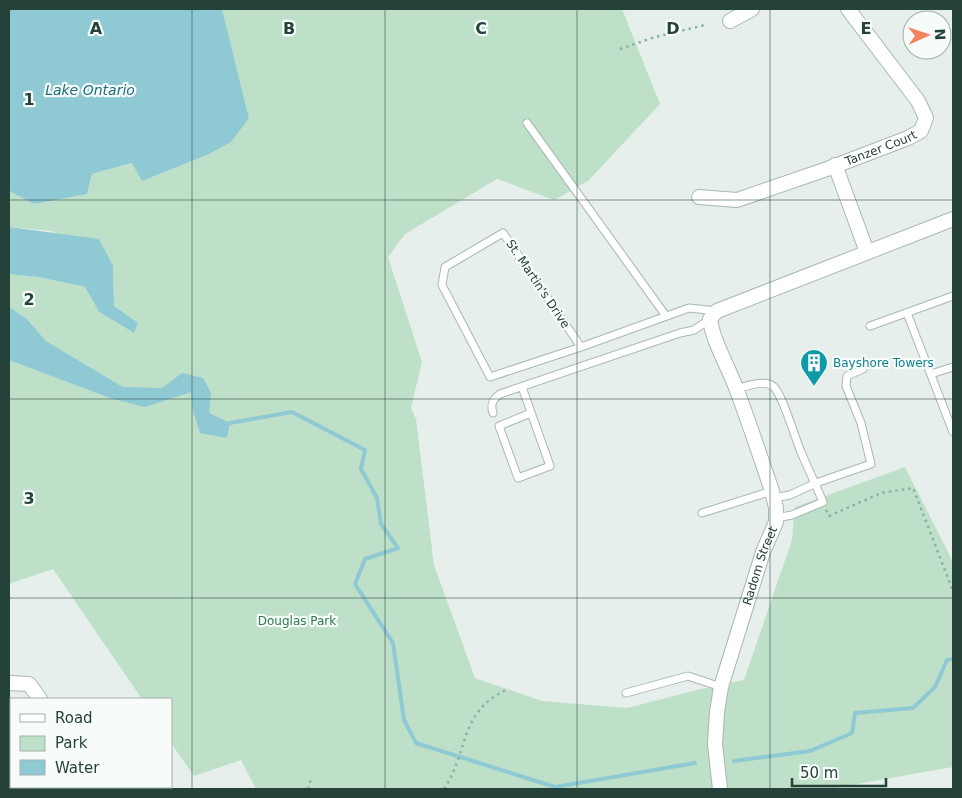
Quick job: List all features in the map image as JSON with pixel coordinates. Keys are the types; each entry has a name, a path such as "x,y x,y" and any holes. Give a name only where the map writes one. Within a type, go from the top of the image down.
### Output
{"street":[{"path":"730,22 752,9"},
{"name":"Tanzer Court","path":"699,197 737,200 908,138 921,130 926,118 918,101 848,9"},
{"path":"835,165 867,252"},
{"name":"St. Martin's Drive","path":"714,315 953,219"},
{"name":"Radom Street","path":"714,315 712,334 737,389 773,494 776,518 763,552 721,687 717,712 716,744 720,789"},
{"path":"9,683 29,684 39,698"}],"lane":[{"path":"527,122 666,316"},
{"name":"St. Martin's Drive","path":"581,347 503,233 445,267 442,285 490,377 581,347 689,308 714,315"},
{"path":"870,326 953,296"},
{"path":"907,312 953,432"},
{"name":"St. Martin's Drive","path":"493,413 491,406 494,399 500,394 680,333 694,330 714,315"},
{"path":"931,374 953,367"},
{"path":"702,514 773,494 790,495 816,483 871,464 861,423 846,386 847,376 863,369"},
{"path":"737,389 760,384 768,384 774,387 780,397 801,454 816,483 823,502 792,515 776,518"},
{"path":"522,387 550,466 518,478 499,426 531,414"},
{"path":"626,693 688,676 721,687"}],"path":[{"path":"620,49 655,37 705,25"},
{"path":"823,502 829,516 881,493 913,488 953,591"},
{"path":"444,789 450,780 474,716 494,696 506,690"},
{"path":"308,789 311,779"}],"green space":[{"name":"Douglas Park","path":"222,9 622,9 660,104 588,181 554,200 497,179 405,234 388,257 422,362 411,408 416,419 434,565 475,678 542,701 627,708 744,680 792,540 795,507 905,467 953,562 953,767 829,789 256,789 241,760 194,776 172,744 172,698 141,698 53,569 9,584 9,336 123,387 46,341 27,319 9,307 9,274 38,277 85,287 99,312 134,333 114,306 113,266 52,231 9,227 9,191 34,204 87,194 92,174 133,163 142,181 207,155 249,118"}],"water":[{"name":"Lake Ontario","path":"9,9 222,9 249,118 231,142 207,155 142,181 132,163 92,174 87,194 34,204 9,191"},
{"path":"9,227 99,239 113,266 114,306 138,323 134,333 99,312 85,287 38,277 9,274"},
{"path":"9,307 27,319 46,341 123,387 162,388 182,373 203,378 211,393 209,413 230,423 227,438 200,433 193,411 191,392 145,407 110,398 9,360"}],"waterway":[{"path":"230,423 292,412 365,450 361,469 377,498 381,524 398,548 365,559 355,584 393,643 404,720 416,743 555,787 695,763"},
{"path":"734,761 810,751 852,733 855,713 913,708 935,687 947,660 953,659"}],"place":[{"name":"Bayshore Towers","path":"814,387"}]}
